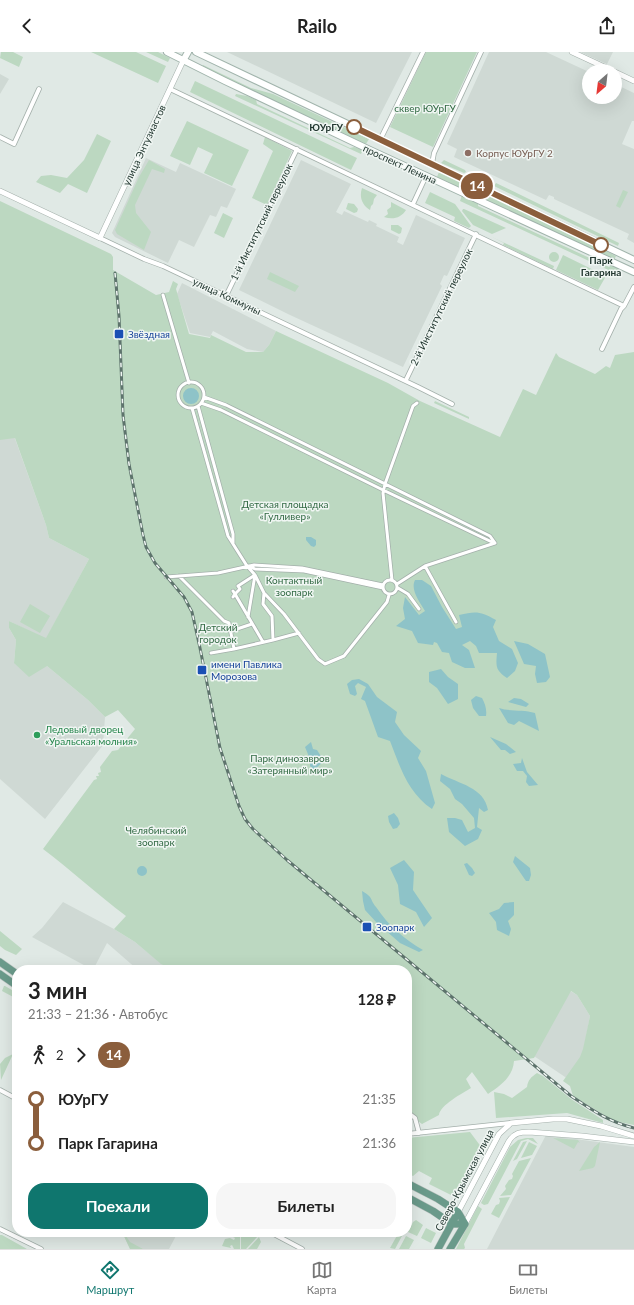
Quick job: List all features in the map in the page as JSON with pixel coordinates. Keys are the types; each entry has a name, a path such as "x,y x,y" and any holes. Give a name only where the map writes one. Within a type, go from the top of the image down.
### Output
{"main road":[{"name":"проспект Ленина","path":"167,52 374,152 634,272"},
{"name":"улица Энтузиастов","path":"183,61 188,52"},
{"name":"проспект Ленина","path":"196,52 634,260"},
{"path":"374,152 380,140"},
{"path":"426,176 432,164"},
{"path":"612,261 619,259 619,255 616,252"},
{"path":"0,962 12,970"},
{"path":"0,974 12,982"},
{"path":"412,1186 438,1199 458,1212 465,1224"},
{"path":"412,1200 433,1211 452,1224 465,1224"},
{"name":"Северо-Крымская улица","path":"438,1249 458,1212"},
{"name":"Северо-Крымская улица","path":"450,1249 465,1224"}],"street":[{"path":"380,140 423,52"},
{"path":"432,164 434,153 480,52"},
{"path":"572,52 597,64"},
{"name":"улица Энтузиастов","path":"100,238 183,61"},
{"path":"622,76 634,81"},
{"path":"0,137 14,144 39,89"},
{"path":"170,89 624,306"},
{"name":"1-й Институтский переулок","path":"226,296 296,149"},
{"path":"413,204 426,176"},
{"name":"улица Коммуны","path":"0,191 406,380 452,404"},
{"name":"2-й Институтский переулок","path":"406,380 476,234"},
{"path":"602,349 634,287"},
{"path":"163,295 189,383"},
{"path":"233,543 233,534 200,405 204,397 202,389 196,384 189,383 182,387 178,395 181,403 188,408 200,405 221,410 383,490 495,543"},
{"path":"204,397 226,405 490,536 495,543"},
{"path":"416,403 413,406 383,490 392,580 397,584 398,588 408,594 419,609"},
{"path":"192,408 228,536 247,566 256,574 264,593 284,614 318,659 326,664 345,655 387,602 389,595"},
{"path":"397,584 425,566 495,543"},
{"path":"166,578 218,573 254,565 302,568 383,586"},
{"path":"425,566 456,622"},
{"path":"256,574 238,586 240,589 234,594 263,642"},
{"path":"248,617 256,574"},
{"path":"179,576 224,621 229,623 234,649"},
{"path":"383,586 386,581 392,580"},
{"path":"383,586 385,592 389,595"},
{"path":"389,595 394,594 398,588"},
{"path":"264,593 263,604 272,616 273,640"},
{"path":"231,631 252,624"},
{"path":"211,653 299,633"},
{"path":"0,1090 12,1096"},
{"path":"412,1116 415,1118 419,1133"},
{"path":"412,1134 553,1119 567,1119 601,1126 634,1136"},
{"name":"Северо-Крымская улица","path":"458,1212 499,1134 511,1123"},
{"name":"Северо-Крымская улица","path":"465,1224 508,1141 520,1132 582,1136 634,1142"},
{"path":"0,1228 12,1234"},
{"path":"18,1237 41,1249"},
{"path":"279,1237 302,1249"}],"shaded area":[{"path":"227,52 412,52 376,123"},
{"path":"489,52 546,52 582,69 582,104 622,104 622,87 634,93 634,121 632,121 622,144 634,149 634,243 627,239 629,234 554,199 554,197 549,195 546,200 454,157 457,149 447,144"},
{"path":"580,52 613,52 607,64"},
{"path":"0,74 9,79 0,94"},
{"path":"146,158 176,172 180,163 236,189 227,208 221,206 216,217 210,215 194,247 179,240 168,263 115,237 112,233"},
{"path":"301,160 351,184 336,212 342,215 344,211 368,222 369,220 377,224 376,226 399,237 397,242 403,245 416,215 465,238 447,276 444,275 440,284 442,286 403,367 239,290"},
{"path":"182,283 276,331 269,345 263,352 247,349 213,331 210,337 190,333 177,294"},
{"path":"14,436 46,525 49,538 89,559 46,639 9,621 9,628 16,640 14,663 47,666 88,700 105,717 103,745 45,819 0,779 0,439"},
{"path":"63,902 135,942 163,965 132,965 107,943 96,965 84,965 32,937 42,928"},
{"path":"567,989 577,995 590,1016 577,1085 522,1048"},
{"path":"546,1135 634,1147 634,1249 487,1249"},
{"path":"124,1237 175,1237 169,1249 130,1249"}],"green space":[{"path":"1,52 13,52 23,57 19,67 0,58"},
{"path":"91,52 136,52 166,66 158,83"},
{"path":"146,52 158,52 170,58 168,62"},
{"name":"сквер ЮУрГУ","path":"426,52 477,52 433,147 390,127"},
{"path":"203,65 251,88 273,94 369,139 366,144 202,67"},
{"path":"195,81 357,158 351,170 190,92"},
{"path":"236,94 247,96 256,100 257,104 350,148 354,147 363,150 361,154 235,96"},
{"path":"187,121 249,150 232,186 204,173 213,154 198,147 190,165 170,156"},
{"path":"97,134 111,141 87,193 68,184 60,193 36,182 41,176 51,175 67,178 84,160"},
{"path":"265,137 292,151 267,205 252,198 273,151 263,144"},
{"path":"149,160 165,169 164,173 152,169 135,205 136,213 151,232 144,250 117,234 115,230 139,177"},
{"path":"444,160 465,170 466,172 464,173 441,163"},
{"path":"439,172 616,256 614,260 437,177"},
{"path":"496,183 619,243 618,246 494,186"},
{"path":"362,188 377,195 370,210 365,206 362,200"},
{"path":"623,190 628,192 620,208 616,206"},
{"path":"430,192 455,204 471,226 469,228 454,221 455,217 425,203"},
{"path":"462,195 478,203 478,206 609,267 611,265 620,268 617,274 460,201"},
{"path":"0,201 111,254 113,257 113,270 156,295 169,292 173,281 178,284 176,289 189,334 210,338 211,335 246,352 263,352 269,345 276,331 388,383 420,401 500,437 523,389 536,395 556,353 559,357 595,374 606,366 610,368 615,355 634,352 634,1125 614,1121 573,1096 570,1086 563,1081 580,1057 590,1016 577,995 571,991 534,1058 514,1061 511,1072 505,1080 488,1094 472,1072 466,1079 471,1088 447,1103 440,1111 439,1115 422,1124 412,1117 412,965 163,965 135,942 114,929 126,916 43,849 94,780 97,779 96,776 99,776 98,773 101,772 100,767 112,751 118,750 135,729 118,710 105,717 88,700 47,666 29,677 14,663 16,640 9,628 9,621 46,638 89,559 49,538 46,525 15,438 0,440"},
{"path":"391,202 406,210 402,215 396,218 384,217 388,214 387,210 391,207"},
{"path":"348,203 354,204 358,209 357,212 354,213 346,209"},
{"path":"463,209 506,228 492,234 473,225 462,211"},
{"path":"223,213 233,218 224,238 214,233"},
{"path":"391,225 398,225 402,228 401,233 399,234 391,230"},
{"path":"492,237 554,266 553,269 503,245 504,243"},
{"path":"554,252 559,257 554,262 549,257"},
{"path":"563,255 606,276 598,290 556,270"},
{"path":"270,272 299,286 295,292 267,279"},
{"path":"435,401 469,417 469,419 434,403"},
{"path":"30,604 50,616 40,633 20,622"},
{"path":"0,931 22,949 16,955 0,946"},
{"path":"5,986 12,990 12,996 2,991"},
{"path":"12,1054 1,1080 0,1064 5,1058"},
{"path":"537,1073 543,1076 571,1099 603,1120 603,1123 567,1113 496,1118 494,1092 504,1094 512,1098 527,1087 530,1079"},
{"path":"470,1132 482,1148 460,1190 451,1195 429,1184 432,1178 419,1171 412,1176 412,1138"},
{"path":"533,1138 538,1144 528,1139 521,1141 488,1204 484,1205 481,1203 510,1147 518,1140"},
{"path":"553,1138 578,1140 580,1143 578,1142 574,1149"},
{"path":"527,1141 517,1159 513,1161 523,1142"},
{"path":"529,1142 537,1146 532,1155 521,1158"},
{"path":"600,1142 595,1166 593,1168 579,1171 594,1147"},
{"path":"531,1158 511,1195 500,1196 506,1189 505,1186 509,1180 512,1179 512,1174 519,1161"},
{"path":"510,1197 499,1218 491,1214 496,1205 499,1204 499,1198"},
{"path":"478,1206 482,1209 464,1244 465,1248 456,1249"},
{"path":"416,1220 423,1225 417,1236 412,1234 413,1222"},
{"path":"426,1228 436,1233 431,1243 421,1238"},
{"path":"0,1235 2,1235 27,1249 0,1249"},
{"path":"124,1237 127,1237 130,1242 143,1249 130,1249"},
{"path":"233,1237 240,1237 240,1249 234,1249 232,1245 230,1246 231,1248 222,1246 225,1239 230,1238 234,1240 235,1238"},
{"path":"241,1237 257,1237 246,1249 241,1249"},
{"path":"259,1237 261,1242 257,1249 248,1249"},
{"path":"396,1237 401,1237 395,1249 390,1248"},
{"path":"405,1237 414,1240 409,1249 399,1249"}],"water":[{"path":"191,388 198,393 199,396 194,403 191,404 184,399 183,396 188,389"},
{"path":"306,537 311,537 316,540 316,545 314,547 311,546 306,540"},
{"path":"415,580 422,580 431,586 456,629 462,627 459,615 478,613 496,620 493,627 499,641 512,649 518,663 515,671 507,678 498,670 496,661 497,653 479,653 476,646 470,641 462,645 469,650 475,668 465,668 452,662 449,653 442,652 437,643 434,642 433,645 418,643 412,631 396,626 405,619 403,608 405,597 419,615 425,611 415,592"},
{"path":"514,641 528,644 545,654 550,677 546,682 537,683 535,674 536,666 524,664"},
{"path":"441,669 448,677 458,684 458,699 448,704 437,688 429,682 429,672"},
{"path":"359,679 368,684 377,697 397,712 395,722 404,735 421,751 418,758 426,771 435,803 432,809 417,795 406,779 390,741 378,737 365,701 361,699 366,687 358,683 355,686 357,694 355,696 350,694 347,684 352,680"},
{"path":"476,696 482,698 486,707 486,716 479,716 473,708 471,700"},
{"path":"514,698 521,699 529,704 526,707 508,702"},
{"path":"499,708 535,713 539,731 519,721 514,725 508,723"},
{"path":"490,737 506,744 516,752 510,754 505,750 501,750"},
{"path":"311,742 313,749 317,750 324,761 314,770 310,766 310,759 305,747"},
{"path":"522,758 527,772 538,785 529,786 526,782 527,776 523,771 517,771 513,764 521,763"},
{"path":"441,774 470,787 482,796 486,802 488,810 484,812 479,808 477,827 482,830 478,839 465,846 449,832 447,818 462,820 468,832 475,828 474,818 462,804 455,799 450,789 440,781"},
{"path":"394,813 400,824 397,828 393,829 389,822 388,816"},
{"path":"515,856 530,868 531,875 529,881 526,881 513,862"},
{"path":"404,860 414,872 413,890 432,918 424,927 416,912 400,904 398,885 390,868"},
{"path":"467,863 475,873 472,876 469,875 464,864"},
{"path":"140,866 144,866 146,867 146,875 140,876 137,873 137,869"},
{"path":"362,891 370,897 391,926 403,937 423,950 419,952 400,943 377,923 365,910"},
{"path":"514,902 514,915 508,921 511,929 509,936 497,930 496,922 489,913 499,909 504,903"}],"railway":[{"path":"115,273 119,316 123,415 129,464 143,535 146,547 155,563 184,597 192,612 220,748 239,806 245,819 253,829 287,860 571,1096 609,1119 634,1128"}],"bus line":[{"name":"14","path":"354,127 601,245"}],"place":[{"name":"ЮУрГУ","path":"354,127"},
{"name":"Корпус ЮУрГУ 2","path":"468,153"},
{"name":"Парк Гагарина","path":"601,245"},
{"name":"Звёздная","path":"119,334"},
{"name":"имени Павлика Морозова","path":"202,670"},
{"name":"Ледовый дворец «Уральская молния»","path":"37,735"},
{"name":"Зоопарк","path":"367,927"}],"park label":[{"name":"Детская площадка «Гулливер»","path":"285,510"},
{"name":"Контактный зоопарк","path":"294,586"},
{"name":"Детский городок","path":"218,632"},
{"name":"Парк динозавров «Затерянный мир»","path":"290,764"},
{"name":"Челябинский зоопарк","path":"156,836"}]}
